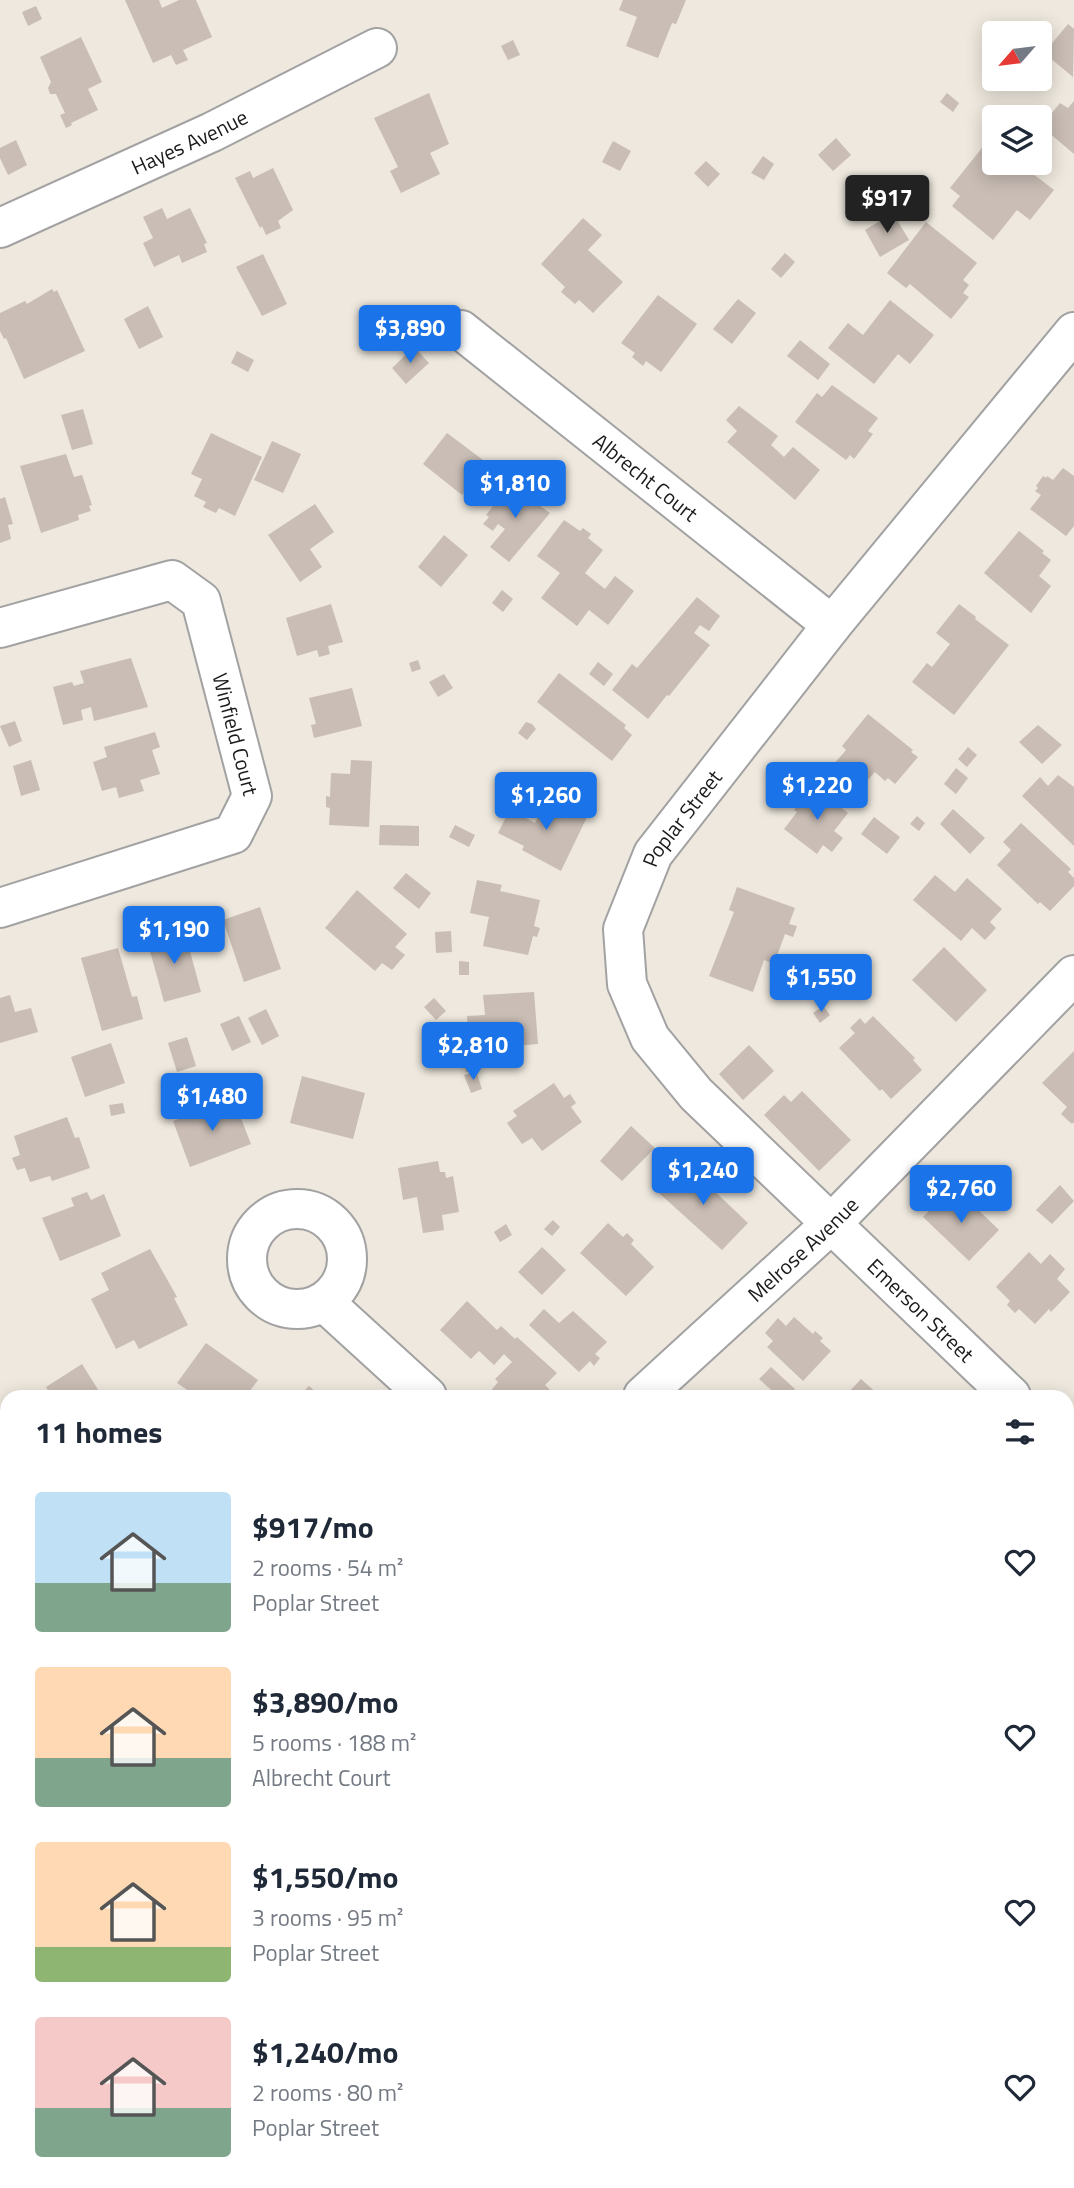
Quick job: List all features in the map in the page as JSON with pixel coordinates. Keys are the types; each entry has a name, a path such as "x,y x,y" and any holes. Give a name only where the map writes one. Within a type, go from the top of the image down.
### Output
{"street":[{"name":"Hayes Avenue","path":"0,228 212,132 377,48"},
{"name":"Albrecht Court","path":"461,330 832,625"},
{"name":"Poplar Street","path":"831,1224 696,1094 650,1038 627,984 623,929 653,854 832,625 1074,332"},
{"name":"Winfield Court","path":"0,628 172,580 201,601 252,796 233,834 0,908"},
{"name":"Melrose Avenue","path":"650,1390 831,1224 1074,975"},
{"name":"Emerson Street","path":"831,1224 1005,1390"},
{"path":"324,1301 420,1390"}],"building":[{"path":"125,0 159,0 162,8 179,0 196,0 212,37 183,50 188,60 176,65 171,55 153,63"},
{"path":"623,0 686,0 676,24 672,23 658,58 626,46 637,17 619,10"},
{"path":"36,6 42,19 28,26 22,12"},
{"path":"1068,24 1074,29 1073,77 1052,60 1052,43"},
{"path":"81,37 102,82 88,89 98,110 66,128 60,115 65,113 56,94 50,94 48,88 51,82 40,57"},
{"path":"513,40 520,55 508,60 501,46"},
{"path":"429,93 449,144 430,153 440,174 401,193 390,171 398,167 374,118"},
{"path":"947,93 959,103 953,112 940,102"},
{"path":"1074,101 1074,154 1052,135 1052,113 1060,103 1068,108"},
{"path":"836,138 851,155 833,171 818,155"},
{"path":"16,140 27,165 8,175 0,158 0,148"},
{"path":"613,141 631,151 620,171 602,162"},
{"path":"982,148 982,175 1035,175 1054,190 1030,220 1017,210 993,240 952,206 960,196 950,188"},
{"path":"763,156 774,164 764,180 751,173"},
{"path":"706,161 720,174 708,187 694,173"},
{"path":"273,168 293,210 278,221 281,228 266,235 235,178 250,171 253,178"},
{"path":"162,208 167,219 190,208 207,243 204,244 207,252 182,263 179,255 154,267 143,243 153,238 143,217"},
{"path":"893,213 909,240 880,257 865,230"},
{"path":"583,218 602,235 588,250 623,282 593,313 579,300 575,304 561,292 565,287 541,264"},
{"path":"926,222 977,263 963,280 969,285 963,293 969,297 951,319 910,284 906,288 887,273"},
{"path":"785,253 795,262 781,278 771,269"},
{"path":"263,254 287,304 262,316 236,267"},
{"path":"52,289 54,292 57,290 85,351 24,379 6,338 4,339 0,331 0,313 25,301 27,304"},
{"path":"658,295 697,324 661,372 646,361 643,366 632,357 635,353 621,343"},
{"path":"738,299 756,313 732,344 713,329"},
{"path":"890,300 934,335 910,364 898,354 874,384 828,348 848,323 863,335"},
{"path":"148,306 163,337 139,349 124,319"},
{"path":"800,340 830,364 818,380 787,356"},
{"path":"414,347 429,363 406,384 392,368"},
{"path":"237,351 254,360 248,372 231,363"},
{"path":"832,385 878,418 868,431 873,434 854,459 850,455 846,460 795,422 817,393 822,397"},
{"path":"739,406 778,436 771,445 784,457 793,447 820,470 795,500 727,442 737,431 726,420"},
{"path":"83,409 93,444 72,450 61,415"},
{"path":"211,433 262,457 235,516 219,508 216,513 203,507 206,502 194,496 202,479 191,474"},
{"path":"447,433 487,463 462,495 423,464"},
{"path":"272,441 301,454 283,493 254,480"},
{"path":"66,454 74,477 82,475 92,505 89,506 91,511 78,515 79,520 41,533 20,466"},
{"path":"1063,468 1074,476 1074,526 1066,536 1030,509 1041,495 1035,491 1043,476 1053,480"},
{"path":"511,483 524,494 528,488 540,498 536,503 550,513 509,562 490,547 505,529 498,524 493,531 483,524 489,517 486,515"},
{"path":"5,497 13,524 8,525 11,539 0,543 0,499"},
{"path":"315,504 334,532 310,549 322,567 300,582 268,535"},
{"path":"564,520 580,531 583,528 591,534 588,538 603,550 585,573 605,589 615,576 634,591 608,625 589,610 577,626 541,598 560,573 537,556"},
{"path":"1019,531 1051,560 1039,576 1051,586 1031,613 984,573"},
{"path":"444,535 468,555 441,587 418,567"},
{"path":"502,590 513,599 503,612 492,603"},
{"path":"697,597 720,616 709,631 700,625 694,633 710,645 648,719 612,690 632,664 637,668"},
{"path":"331,604 343,642 328,646 330,654 319,657 317,650 297,656 286,618"},
{"path":"959,604 1009,645 954,715 912,682 927,663 932,667 950,644 936,633"},
{"path":"131,658 148,707 94,721 91,707 81,710 83,720 63,725 53,687 72,682 74,686 84,683 80,671"},
{"path":"418,660 421,669 412,672 409,663"},
{"path":"598,662 613,674 604,686 589,674"},
{"path":"559,673 626,725 624,728 632,735 612,761 537,702"},
{"path":"444,674 453,688 438,697 429,682"},
{"path":"352,688 362,726 314,738 311,725 316,724 309,698"},
{"path":"868,714 918,757 895,784 888,778 885,781 875,772 862,786 834,764 846,750 842,746"},
{"path":"15,721 22,741 9,747 0,726"},
{"path":"526,722 536,729 527,740 518,733"},
{"path":"1038,725 1062,745 1042,764 1019,742"},
{"path":"155,732 160,747 152,750 160,774 140,780 144,791 119,798 116,787 102,791 93,762 107,757 104,747"},
{"path":"968,747 977,755 967,767 958,759"},
{"path":"31,760 40,790 21,796 13,766"},
{"path":"351,760 372,761 369,827 329,825 330,808 326,807 326,796 330,797 331,773 350,774"},
{"path":"956,768 968,778 956,794 944,784"},
{"path":"1058,775 1074,787 1074,846 1022,796 1040,777 1048,786"},
{"path":"816,788 848,813 834,831 843,838 832,852 823,845 817,854 784,829 797,812 794,810 799,802 803,805"},
{"path":"549,797 587,817 561,871 522,850 524,846 498,833 510,809 535,823"},
{"path":"953,809 985,838 970,854 940,824"},
{"path":"917,816 925,823 919,831 910,824"},
{"path":"874,817 900,837 887,854 861,834"},
{"path":"1021,823 1071,869 1068,872 1074,878 1074,886 1050,911 1040,902 1038,904 997,865 1011,850 1003,842"},
{"path":"380,825 419,826 419,846 379,845"},
{"path":"455,825 475,835 469,847 449,837"},
{"path":"406,873 431,893 419,909 393,888"},
{"path":"935,875 955,892 967,878 1002,909 990,922 996,928 985,940 972,928 961,941 913,900"},
{"path":"477,880 502,885 500,891 540,900 534,926 540,928 537,937 533,936 528,955 483,946 489,917 470,913"},
{"path":"737,887 795,908 789,924 797,926 793,937 785,934 774,964 764,960 753,992 709,976 734,912 729,910"},
{"path":"357,890 407,934 395,947 405,955 392,970 382,963 375,971 325,928"},
{"path":"260,907 281,969 244,982 223,920"},
{"path":"184,929 201,992 164,1002 147,940"},
{"path":"451,931 452,952 436,953 435,932"},
{"path":"944,947 987,990 956,1022 912,980"},
{"path":"118,948 132,997 137,996 143,1019 102,1031 81,958"},
{"path":"459,961 469,962 469,975 459,975"},
{"path":"534,992 538,1044 469,1050 467,1016 485,1015 483,995"},
{"path":"10,995 15,1012 31,1008 38,1032 0,1043 0,998"},
{"path":"434,998 446,1011 436,1020 424,1007"},
{"path":"823,1006 830,1015 820,1023 813,1013"},
{"path":"266,1009 279,1036 262,1045 248,1018"},
{"path":"239,1016 251,1042 232,1051 220,1024"},
{"path":"873,1016 915,1058 913,1060 922,1070 891,1099 839,1048 855,1033 850,1028 860,1018 865,1024"},
{"path":"187,1037 196,1066 177,1072 168,1043"},
{"path":"437,1041 451,1046 447,1057 433,1051"},
{"path":"111,1043 125,1083 85,1097 71,1057"},
{"path":"749,1045 774,1071 743,1100 719,1074"},
{"path":"1074,1051 1072,1124 1061,1114 1067,1107 1042,1083"},
{"path":"471,1055 474,1071 466,1072 463,1057"},
{"path":"476,1071 482,1089 471,1093 464,1075"},
{"path":"302,1076 365,1093 353,1139 290,1123"},
{"path":"554,1083 564,1098 570,1094 576,1103 571,1107 582,1122 542,1151 532,1138 522,1144 507,1123 517,1116 513,1111"},
{"path":"802,1091 851,1140 819,1171 764,1115 784,1095 791,1102"},
{"path":"233,1098 251,1144 190,1167 173,1121"},
{"path":"123,1103 125,1113 111,1116 109,1105"},
{"path":"67,1117 75,1138 79,1137 90,1168 52,1181 50,1176 30,1182 25,1168 17,1170 12,1158 20,1155 14,1136"},
{"path":"631,1126 655,1148 622,1181 600,1161"},
{"path":"438,1161 440,1172 445,1172 446,1178 453,1176 459,1212 442,1215 444,1230 423,1233 417,1197 403,1200 398,1168"},
{"path":"686,1164 748,1223 722,1250 659,1193"},
{"path":"1060,1185 1074,1201 1052,1224 1036,1210"},
{"path":"87,1192 91,1200 104,1194 121,1236 60,1261 42,1218 74,1206 71,1198"},
{"path":"946,1193 956,1203 963,1195 999,1230 969,1261 923,1217"},
{"path":"553,1220 560,1227 552,1236 544,1229"},
{"path":"608,1223 623,1237 627,1233 634,1240 631,1244 654,1267 626,1296 580,1253"},
{"path":"506,1224 512,1235 500,1242 494,1232"},
{"path":"542,1247 566,1270 542,1295 518,1272"},
{"path":"150,1249 177,1297 174,1298 188,1325 139,1349 134,1340 116,1349 91,1299 109,1290 101,1273"},
{"path":"1029,1252 1041,1264 1050,1254 1065,1269 1057,1279 1070,1292 1035,1324 1019,1309 1015,1313 1007,1305 1010,1301 996,1287"},
{"path":"467,1301 497,1330 501,1326 515,1339 517,1337 557,1373 545,1385 550,1390 491,1390 498,1382 495,1379 512,1362 504,1354 494,1365 479,1351 471,1359 440,1330"},
{"path":"544,1309 559,1323 573,1311 607,1342 595,1354 600,1358 594,1366 590,1361 579,1372 529,1325"},
{"path":"794,1317 813,1334 815,1331 823,1338 820,1341 831,1351 803,1381 767,1347 773,1341 765,1333 778,1318 786,1326"},
{"path":"206,1343 258,1380 250,1390 187,1390 177,1383"},
{"path":"82,1364 98,1390 48,1390 46,1387"},
{"path":"771,1367 795,1389 771,1390 759,1379"},
{"path":"861,1379 873,1390 851,1390"}]}
